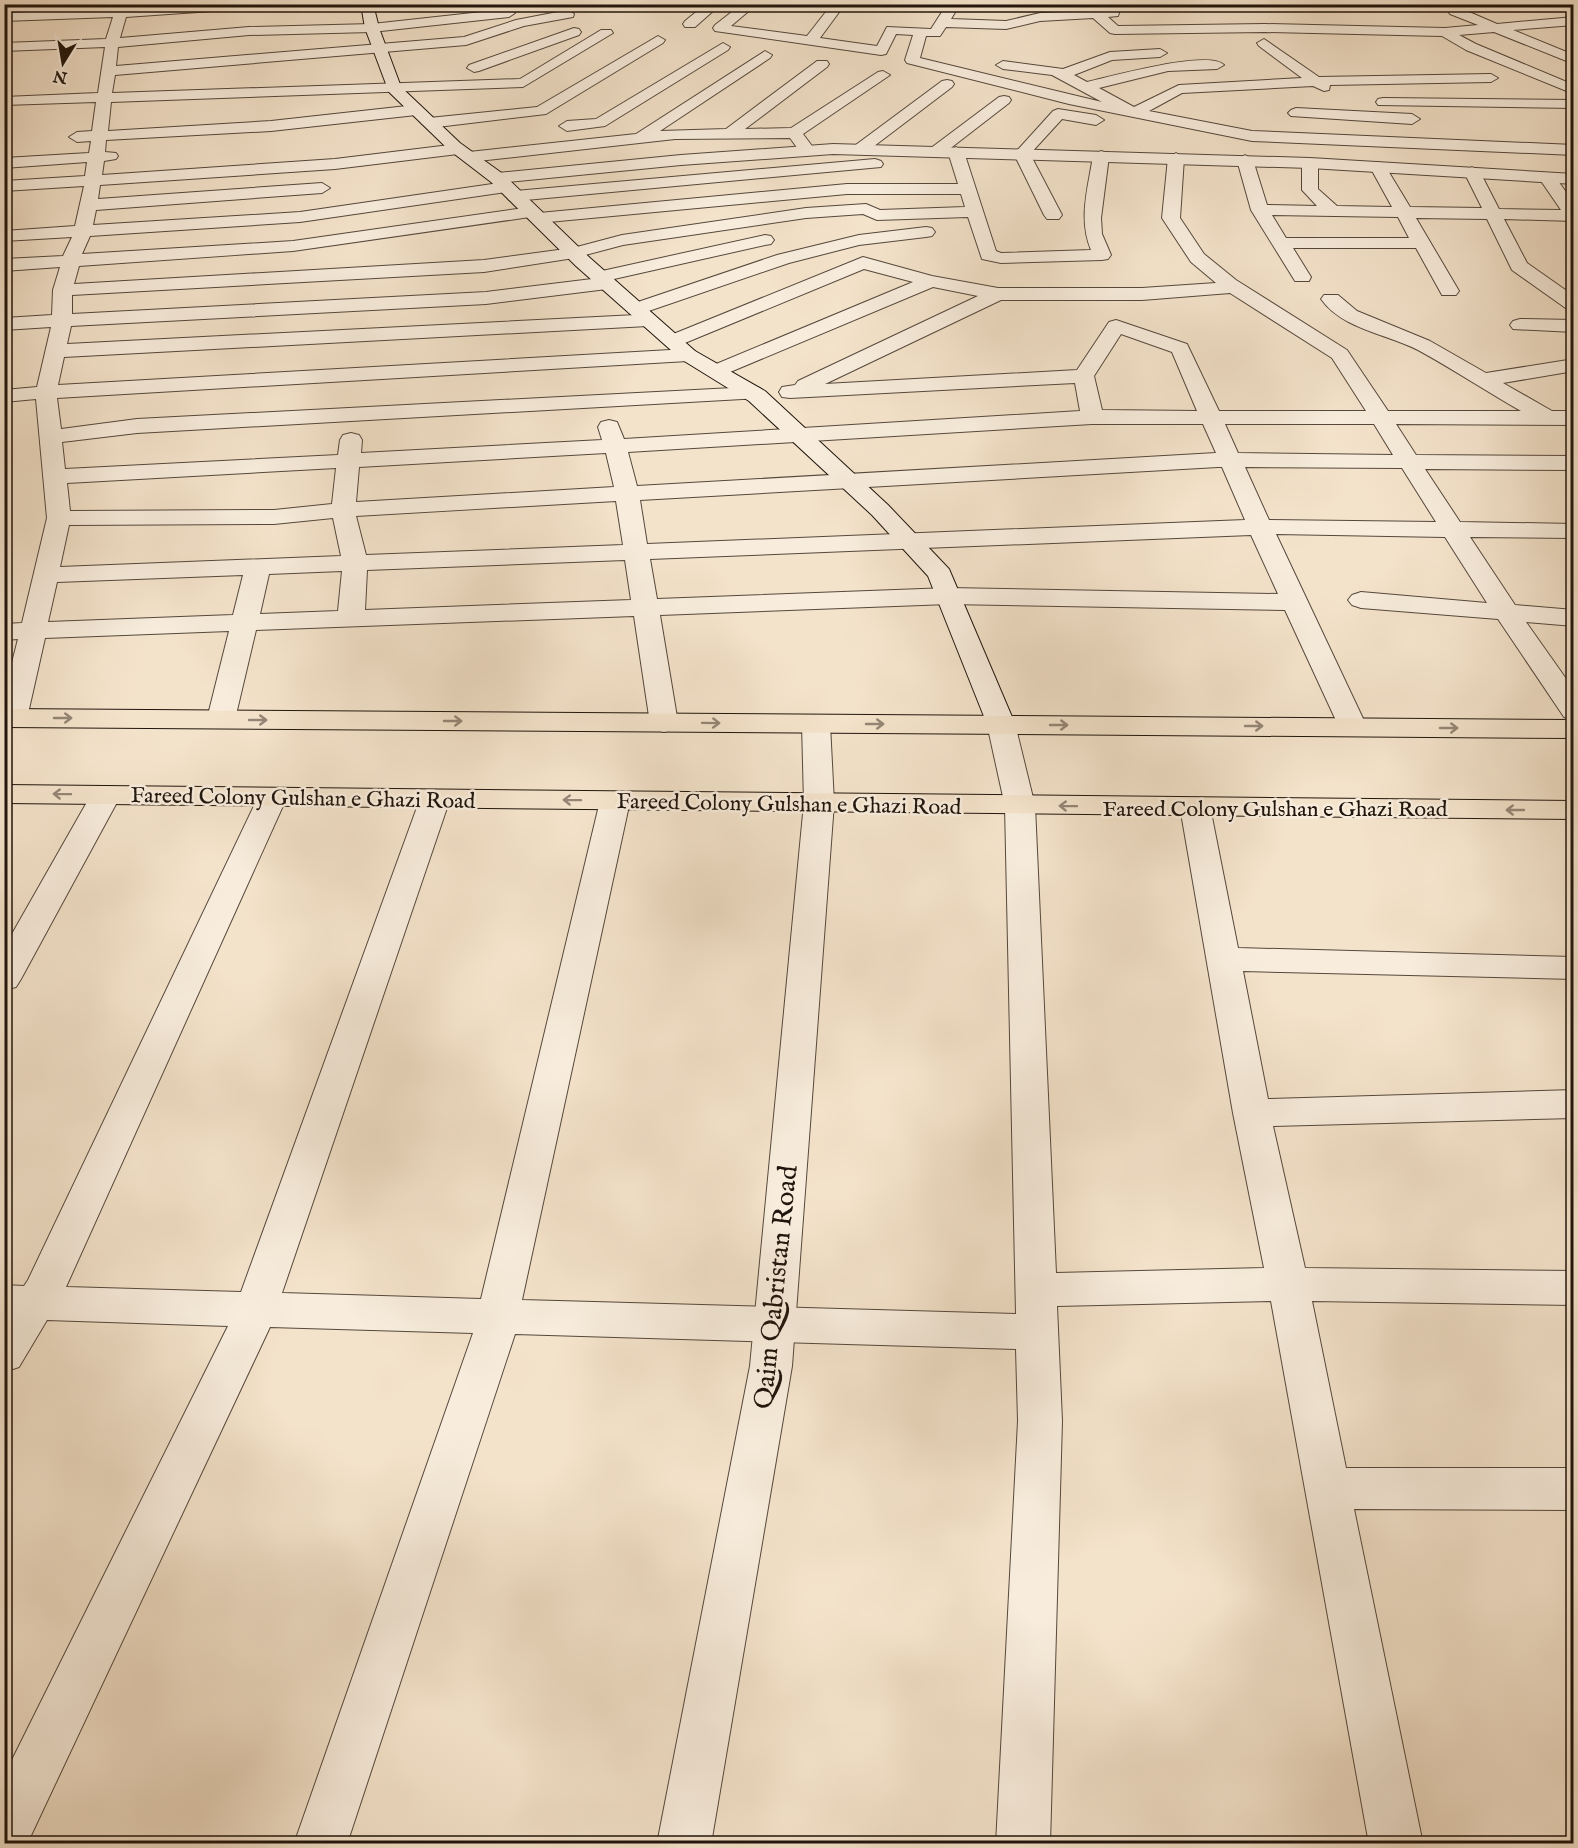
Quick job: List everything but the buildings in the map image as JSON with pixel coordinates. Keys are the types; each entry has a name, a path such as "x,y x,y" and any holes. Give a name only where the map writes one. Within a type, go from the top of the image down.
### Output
{"main road":[{"path":"9,718 1574,729"},
{"name":"Fareed Colony Gulshan e Ghazi Road","path":"4,794 1574,810"}],"street":[{"path":"110,46 179,7 255,4"},
{"path":"690,24 715,4"},
{"path":"751,4 720,28 881,51 892,30 935,33 954,4"},
{"path":"810,42 839,4"},
{"path":"1033,4 1040,17"},
{"path":"1222,6 1306,4"},
{"path":"1449,4 1455,11 1574,60"},
{"path":"1243,5 1256,28"},
{"path":"1293,5 1308,28"},
{"path":"179,7 189,64"},
{"path":"943,23 1006,25 1093,9 1130,12"},
{"path":"1093,9 1115,30 1308,28 1445,32 1574,21"},
{"path":"1518,11 1574,32"},
{"path":"371,12 379,48 394,89 680,348 759,398 849,482 940,574 1001,724 1020,806 1040,1421 1023,1844"},
{"path":"4,47 110,46 249,31 371,12 509,13"},
{"path":"4,17 110,46 189,64 466,41 521,23 568,14"},
{"path":"1086,87 1168,67 1232,64 1185,28 1175,16"},
{"path":"474,68 574,32"},
{"path":"921,32 912,60 1137,119"},
{"path":"1445,32 1471,47 1574,90"},
{"path":"4,101 523,83 606,33"},
{"path":"4,236 300,217 461,152 541,111 658,40"},
{"path":"466,41 477,86"},
{"path":"1264,43 1332,94"},
{"path":"9,718 33,632 59,518 46,392 62,321 63,291 71,259 83,231 93,180 98,135 96,116 104,97 110,46"},
{"path":"553,128 600,123 723,47"},
{"path":"1448,49 1471,47"},
{"path":"1006,65 1012,49"},
{"path":"1062,75 1110,56 1179,52"},
{"path":"914,53 1055,72 1086,87 1137,119"},
{"path":"640,137 765,55"},
{"path":"1268,63 1312,61"},
{"path":"730,133 822,64"},
{"path":"1464,64 1499,84 1524,108"},
{"path":"1361,65 1386,79 1412,102"},
{"path":"1239,71 1252,85"},
{"path":"9,190 93,180 335,164 640,137 794,133 883,75"},
{"path":"1137,119 1179,89 1386,79 1499,84"},
{"path":"859,150 947,84"},
{"path":"937,151 1004,100"},
{"path":"1353,116 1340,101 1524,108 1574,104"},
{"path":"1315,139 1296,112 1423,119"},
{"path":"1022,153 1058,114 1137,119 1252,136 1571,150"},
{"path":"1247,117 1252,136"},
{"path":"63,138 271,126 461,152 828,168 875,164"},
{"path":"1215,159 1216,129"},
{"path":"1538,131 1571,150"},
{"path":"794,133 807,151 828,168 847,189"},
{"path":"461,152 681,160 807,151 1022,153 1378,166 1574,179"},
{"path":"956,152 988,255 1001,258 1102,255 1092,234 1092,218 1101,156"},
{"path":"1022,153 1053,215"},
{"path":"4,163 130,155"},
{"path":"1176,158 1171,218 1197,258 1233,287 1340,354 1506,612 1574,711"},
{"path":"1245,160 1260,210 1302,277"},
{"path":"1310,163 1311,190 1332,211"},
{"path":"1378,166 1449,291"},
{"path":"1472,172 1519,266 1573,305"},
{"path":"1547,178 1573,215"},
{"path":"87,205 342,186"},
{"path":"4,265 293,246 534,215 847,189 967,189"},
{"path":"63,291 484,266 574,254 622,240 806,213 866,209 878,215 976,219"},
{"path":"1260,210 1573,215"},
{"path":"54,351 358,335 642,314 783,259 859,240 976,219"},
{"path":"351,619 355,563 343,510 356,414 355,376 367,235"},
{"path":"4,324 486,298 604,280 708,252 788,236"},
{"path":"1281,243 1421,243"},
{"path":"4,396 587,361 680,348 863,263 931,281 998,294 1143,294 1233,287"},
{"path":"716,371 931,281"},
{"path":"790,392 998,294"},
{"path":"1331,299 1350,315 1423,345 1484,380 1550,419 1574,439"},
{"path":"1520,325 1574,326"},
{"path":"1092,417 1084,376 1116,326 1180,348 1353,727"},
{"path":"587,361 615,447 627,496 664,723"},
{"path":"1484,380 1574,365"},
{"path":"51,436 137,426 600,401 759,398 790,392 1084,376"},
{"path":"55,477 615,447 1092,417 1574,418"},
{"path":"59,518 274,517 343,510 627,496 1230,460 1574,463"},
{"path":"46,575 1260,527 1574,531"},
{"path":"220,719 258,567"},
{"path":"4,633 949,596 1294,602"},
{"path":"1361,600 1574,618"},
{"name":"Qaim Qabristan Road","path":"684,1844 771,1366 819,803 816,724"},
{"path":"4,979 106,795"},
{"path":"4,1354 20,1302 44,1289 272,797"},
{"path":"4,1833 256,1309 435,799"},
{"path":"321,1844 498,1317 615,801"},
{"path":"1195,807 1252,1113 1288,1284 1396,1844"},
{"path":"1225,959 1574,968"},
{"path":"1252,1113 1574,1104"},
{"path":"1036,1290 1288,1284 1574,1288"},
{"path":"20,1302 1037,1332"},
{"path":"1327,1488 1574,1489"}]}
